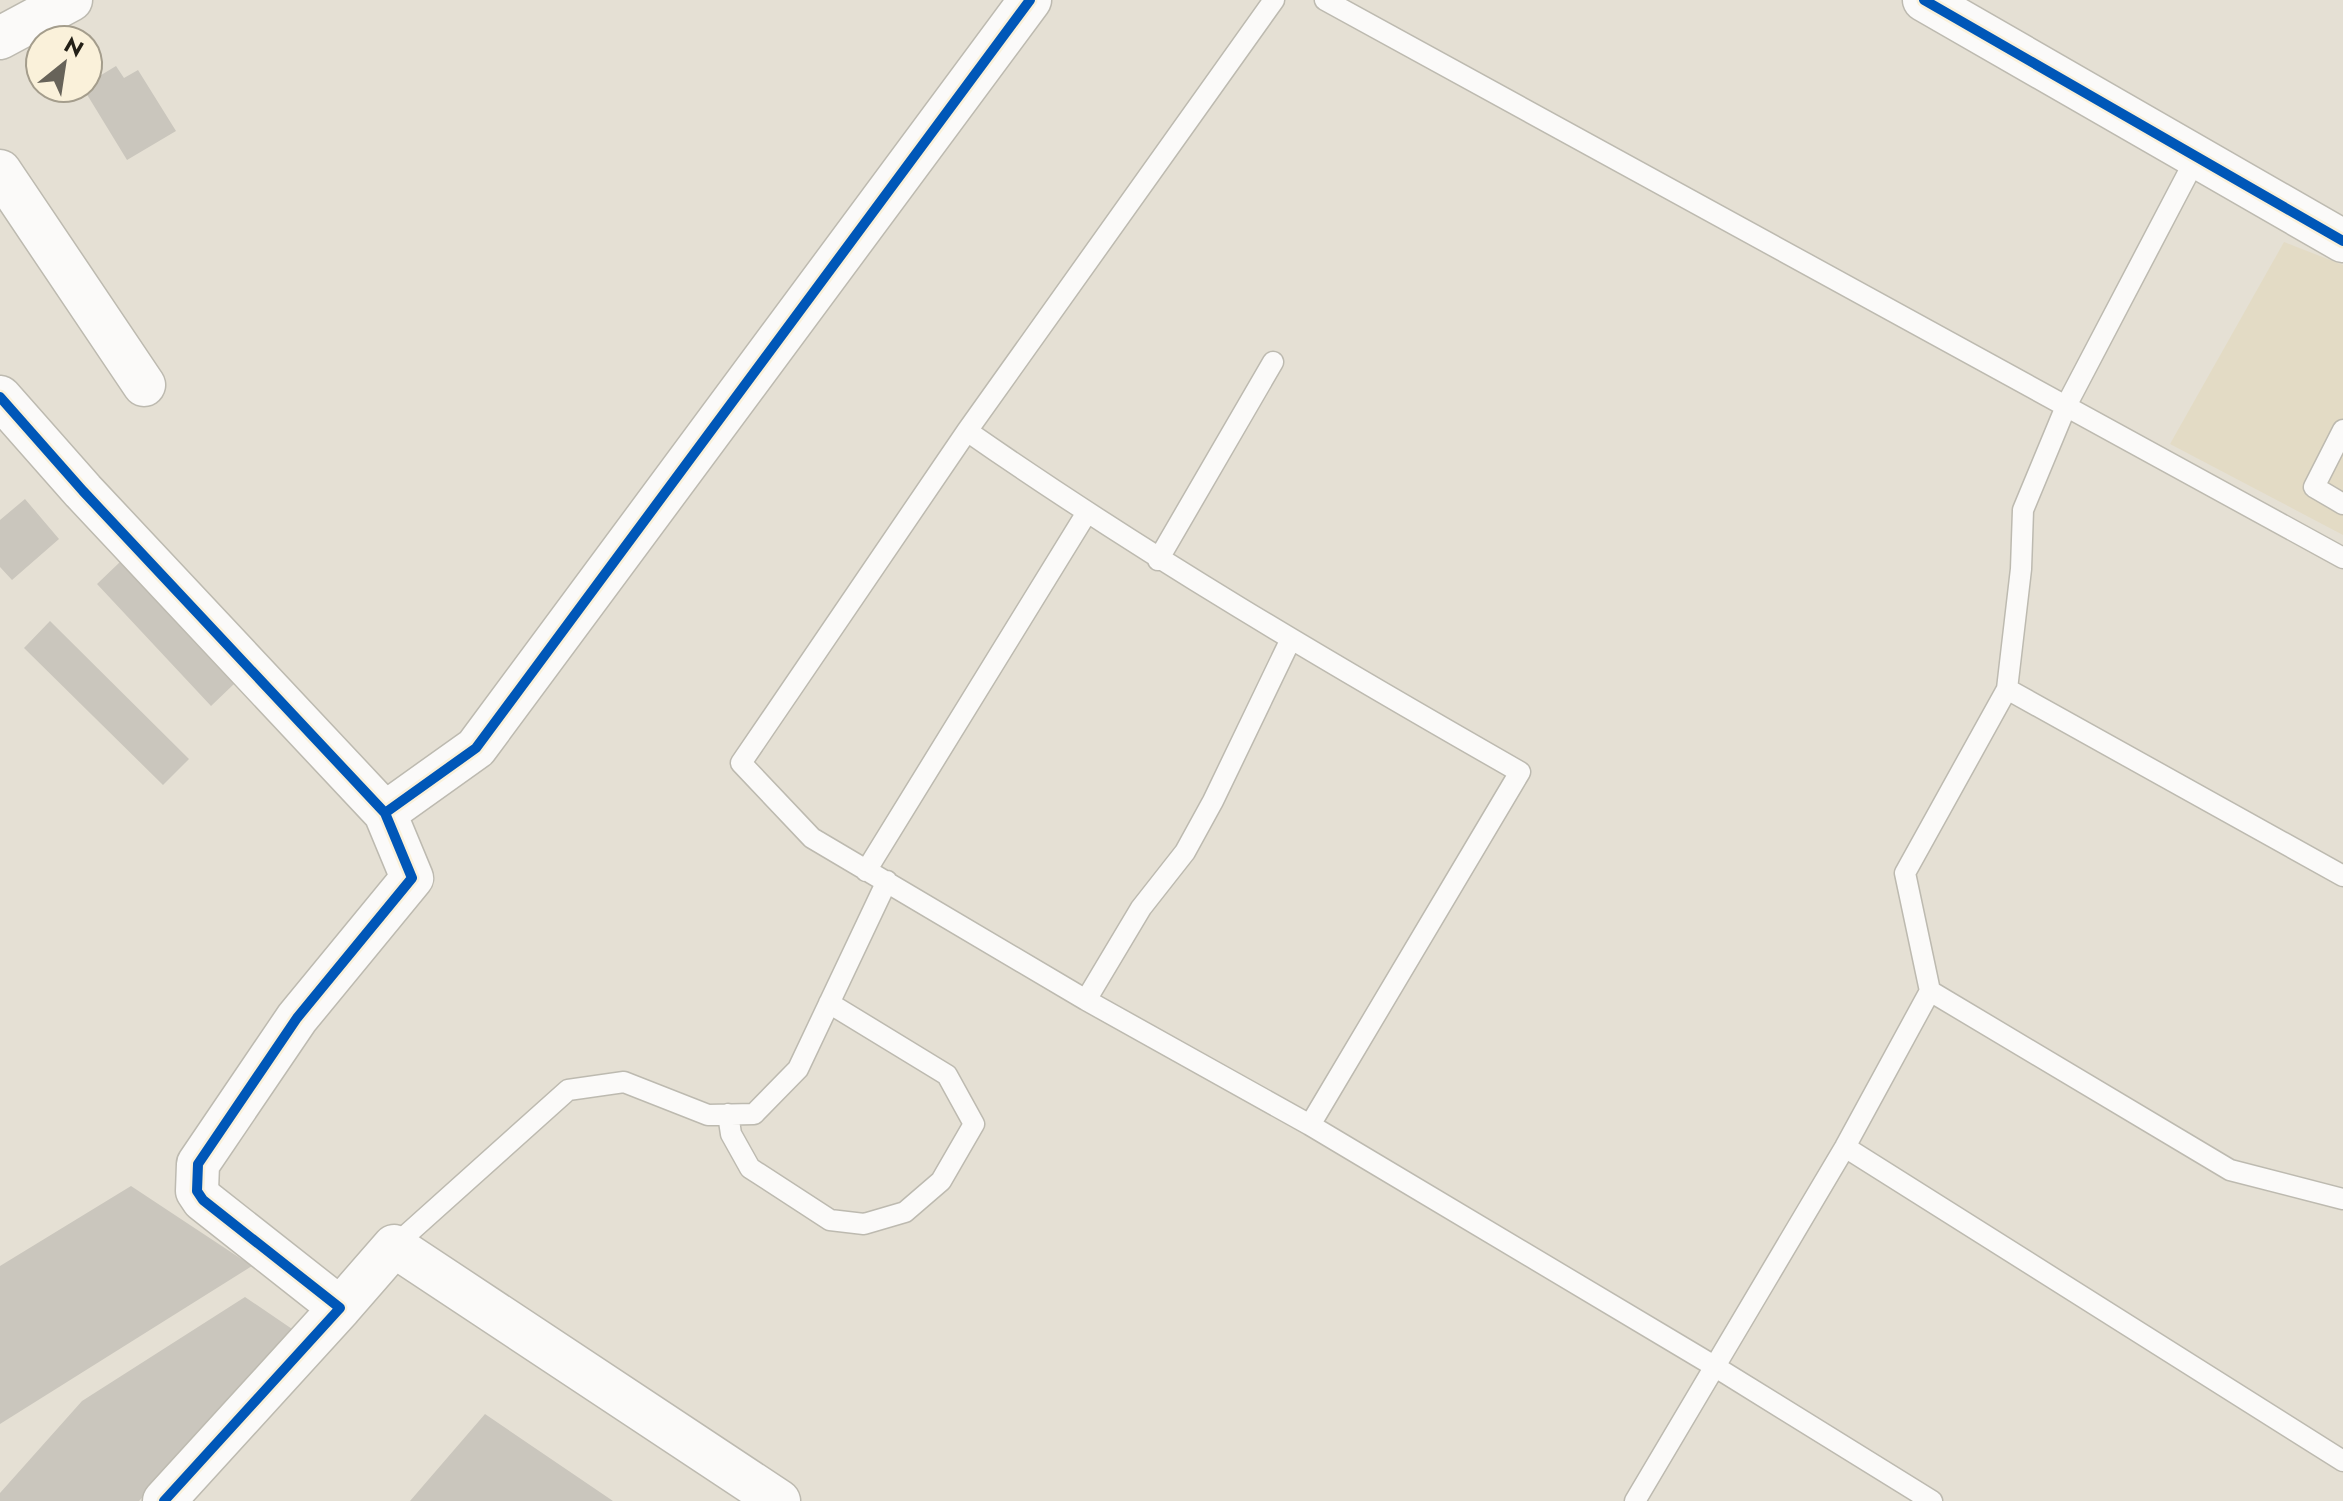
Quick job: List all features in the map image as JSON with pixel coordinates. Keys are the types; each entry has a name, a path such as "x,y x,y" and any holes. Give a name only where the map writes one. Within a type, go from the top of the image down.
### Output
{"street":[{"path":"0,38 71,0"},
{"path":"1924,0 2343,241"},
{"path":"385,813 476,748 1014,6"},
{"path":"0,171 144,385"},
{"path":"0,397 83,491 385,813 412,878 297,1018 207,1146 195,1179 197,1191 213,1210 340,1308"},
{"path":"164,1501 394,1246 779,1501"}],"lane":[{"path":"1274,0 967,431 741,763 812,838 1086,1000 1310,1125 1714,1366 1932,1501"},
{"path":"1325,0 2343,558"},
{"path":"1635,1501 1845,1147 1930,991 1905,873 2007,689 2021,569 2023,510 2067,404 2196,158"},
{"path":"1158,560 1273,362"},
{"path":"2343,430 2314,487 2343,504"},
{"path":"967,431 1158,560 1290,641 1520,772 1310,1125"},
{"path":"866,871 1086,514"},
{"path":"1086,1000 1141,908 1185,852 1290,641"},
{"path":"2007,689 2343,876"},
{"path":"394,1246 568,1090 624,1082 708,1115 754,1114 798,1069 887,881"},
{"path":"1930,991 2230,1170 2343,1199"},
{"path":"728,1114 731,1134 750,1168 830,1220 864,1224 905,1212 941,1181 974,1124 947,1075 829,1003"},
{"path":"1845,1147 2343,1461"}],"shaded area":[{"path":"2284,242 2343,265 2343,535 2170,444"}],"building":[{"path":"116,66 124,78 138,70 176,131 127,160 93,104 104,104 104,73"},
{"path":"25,499 59,539 12,580 0,567 0,520"},
{"path":"120,562 234,684 211,706 97,584"},
{"path":"50,621 189,759 163,785 24,648"},
{"path":"131,1186 252,1266 0,1424 0,1266"},
{"path":"245,1297 295,1331 139,1501 0,1501 0,1493 82,1401"},
{"path":"485,1414 613,1501 410,1501"}],"cycle path":[{"path":"385,813 476,748 1030,0"},
{"path":"1924,0 2343,241"},
{"path":"0,397 83,491 385,813 412,878 297,1018 198,1164 197,1191 203,1200 340,1308 164,1501"}]}
